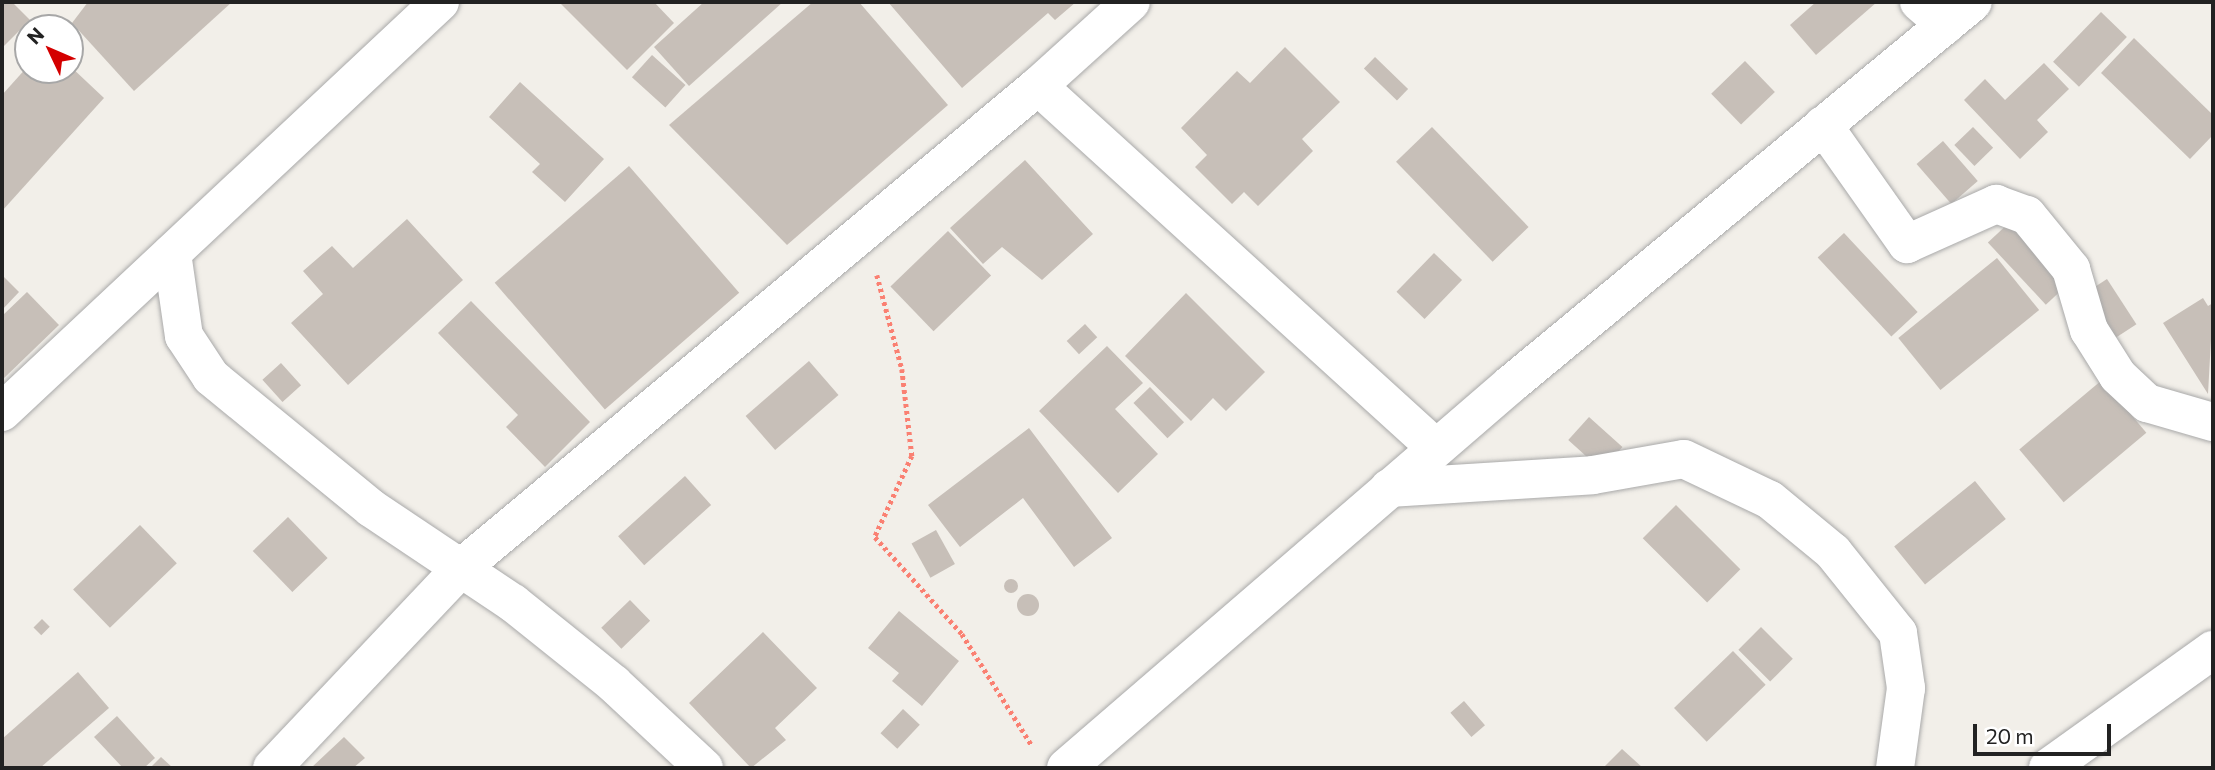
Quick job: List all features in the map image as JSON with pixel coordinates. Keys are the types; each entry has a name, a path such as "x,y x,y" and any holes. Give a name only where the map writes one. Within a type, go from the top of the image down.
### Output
{"street":[{"path":"2,412 440,2"},
{"path":"272,768 461,568 1038,86 1131,2"},
{"path":"1053,763 1389,488 1823,125 1946,9"},
{"path":"1038,86 1436,447"},
{"path":"1823,125 1907,244 1996,204 2027,215 2071,269 2089,330 2118,376 2147,403 2213,422"},
{"path":"172,253 184,336 211,377 371,508 461,568 614,684 704,768"},
{"path":"1389,488 1593,475 1684,459 1770,500 1833,552 1898,632 1906,688 1895,768"},
{"path":"2048,768 2213,650"},
{"path":"2149,696 2213,686"}],"path":[{"path":"864,231 902,369 912,456 875,537 962,634 1053,763"}],"building":[{"path":"2,2 12,2 24,14 14,14 14,36 2,48"},
{"path":"88,2 232,2 134,91 84,36 84,14 79,14"},
{"path":"559,2 654,2 674,23 627,70"},
{"path":"704,2 783,2 689,86 654,47"},
{"path":"813,2 859,2 948,105 787,245 669,125"},
{"path":"888,2 1076,2 1055,20 1048,13 962,88"},
{"path":"1816,2 1877,2 1816,55 1790,25"},
{"path":"2101,12 2127,37 2079,87 2053,62"},
{"path":"2134,38 2213,115 2213,135 2190,159 2101,73"},
{"path":"1285,47 1340,102 1302,139 1313,151 1258,206 1244,192 1232,204 1195,167 1207,155 1181,128 1237,71 1250,83"},
{"path":"652,55 685,85 665,107 632,77"},
{"path":"1375,57 1408,89 1397,100 1364,69"},
{"path":"1745,61 1775,92 1741,125 1711,94"},
{"path":"2044,63 2069,89 2037,120 2048,132 2020,159 1964,100 1985,79 2005,100"},
{"path":"84,79 104,98 2,211 2,95 14,82 14,84 84,84"},
{"path":"520,82 604,159 565,202 532,172 540,164 489,117"},
{"path":"1432,127 1529,227 1493,262 1396,162"},
{"path":"1973,127 1993,148 1974,166 1954,145"},
{"path":"1943,141 1978,181 1951,204 1917,164"},
{"path":"1025,160 1093,234 1042,280 1002,247 983,264 950,228"},
{"path":"629,166 739,293 605,410 495,283"},
{"path":"407,219 463,280 348,385 291,323 323,294 303,271 332,246 353,268"},
{"path":"2012,220 2070,282 2046,305 1988,243"},
{"path":"948,231 991,276 934,331 890,287"},
{"path":"1844,233 1918,312 1891,337 1818,258"},
{"path":"1434,253 1462,280 1425,319 1396,292"},
{"path":"1997,258 2039,310 1940,390 1898,338"},
{"path":"2,275 19,292 2,310"},
{"path":"2107,279 2136,324 2114,339 2084,294"},
{"path":"27,292 59,325 2,380 2,316"},
{"path":"1186,293 1265,372 1226,411 1213,398 1191,421 1125,356"},
{"path":"2203,298 2208,306 2213,303 2208,394 2163,323"},
{"path":"471,301 590,422 545,467 506,427 518,415 438,333"},
{"path":"1085,324 1097,337 1079,354 1067,341"},
{"path":"1107,346 1143,383 1115,409 1158,454 1118,493 1039,411"},
{"path":"809,361 839,395 775,450 746,416"},
{"path":"281,363 301,385 282,402 262,380"},
{"path":"2102,380 2146,433 2064,502 2019,449"},
{"path":"1150,387 1184,422 1167,438 1133,403"},
{"path":"1589,417 1622,447 1602,470 1568,440"},
{"path":"1029,428 1112,538 1074,567 1023,498 960,547 928,505"},
{"path":"685,476 711,505 644,565 618,536"},
{"path":"1975,481 2006,519 1925,585 1894,546"},
{"path":"1676,505 1740,569 1707,603 1643,538"},
{"path":"288,517 328,558 292,592 253,551"},
{"path":"140,525 177,563 110,628 73,590"},
{"path":"936,530 955,564 930,578 912,544"},
{"path":"1011,579 1016,581 1016,591 1011,593 1006,591 1004,586 1006,581"},
{"path":"1028,594 1036,597 1039,605 1036,613 1028,616 1020,613 1017,605 1020,597"},
{"path":"630,600 650,621 621,649 601,628"},
{"path":"899,611 959,661 922,706 892,681 899,673 868,648"},
{"path":"42,619 50,627 41,635 34,627"},
{"path":"1761,627 1793,659 1770,681 1738,650"},
{"path":"763,632 817,688 775,728 786,740 751,768 689,703"},
{"path":"1733,651 1766,685 1707,742 1674,708"},
{"path":"78,672 109,708 40,768 2,768 2,739"},
{"path":"1464,701 1485,725 1471,737 1450,713"},
{"path":"903,709 920,725 897,749 880,733"},
{"path":"117,716 155,758 144,768 123,768 94,737"},
{"path":"344,737 365,758 353,768 311,768"},
{"path":"1622,749 1643,768 1603,768"},
{"path":"161,757 173,768 150,768"}]}
